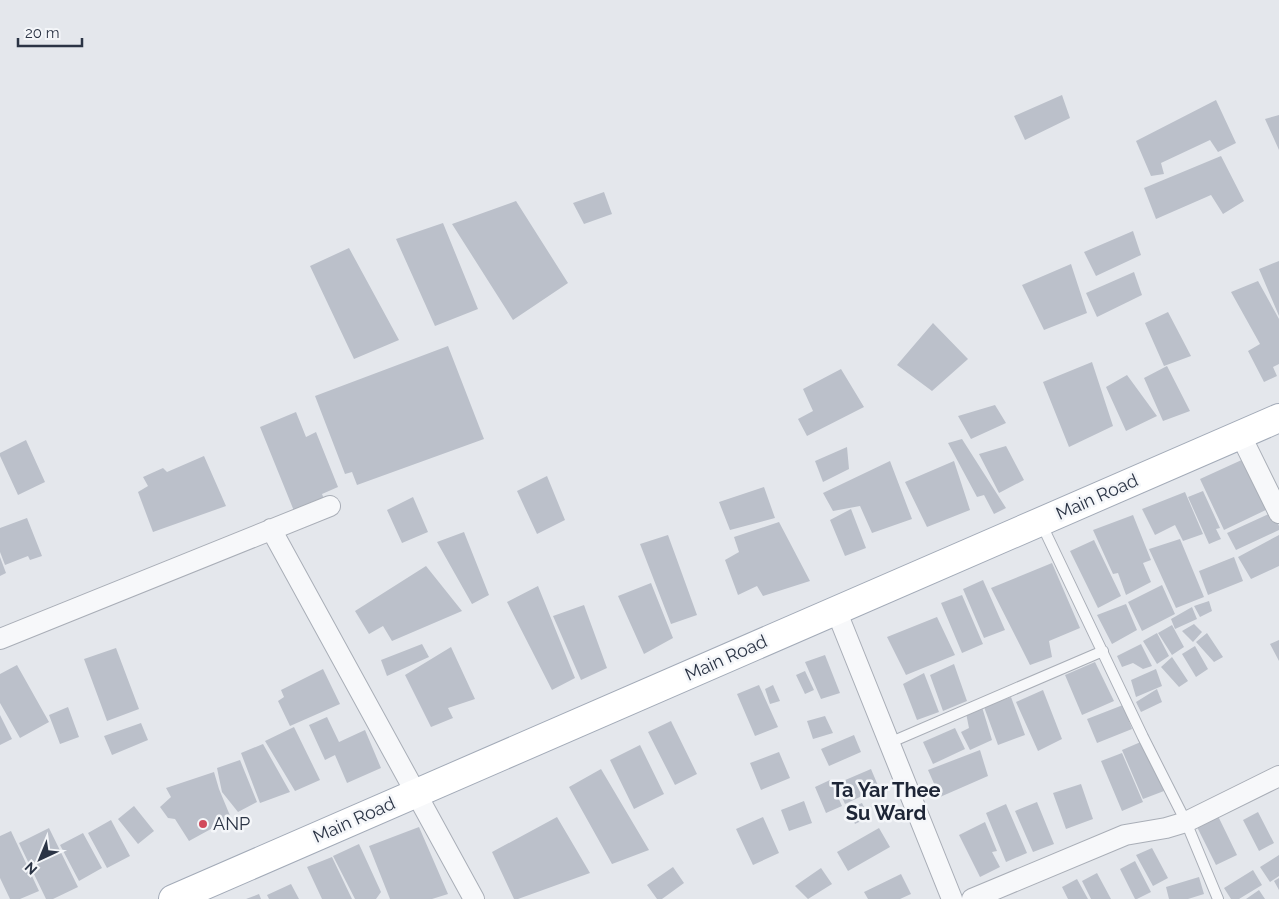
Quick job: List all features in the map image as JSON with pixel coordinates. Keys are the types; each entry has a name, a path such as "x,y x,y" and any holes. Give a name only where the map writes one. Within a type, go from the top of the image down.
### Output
{"main road":[{"name":"Main Road","path":"172,899 1279,418"}],"street":[{"path":"1240,434 1279,513"},
{"path":"0,639 330,506"},
{"path":"272,529 474,899"},
{"path":"836,610 952,899"},
{"path":"972,899 1126,835 1166,828 1186,822 1279,776"}],"lane":[{"path":"1041,522 1143,737 1186,822 1218,899"},
{"path":"890,743 1103,651"}],"building":[{"path":"1062,95 1070,118 1025,140 1014,116"},
{"path":"1216,100 1236,143 1218,152 1210,140 1161,163 1164,174 1151,176 1136,141"},
{"path":"1279,115 1279,150 1265,119"},
{"path":"1221,156 1244,201 1223,214 1211,195 1156,219 1144,188"},
{"path":"604,192 612,214 584,224 573,203"},
{"path":"516,201 568,283 513,320 452,224"},
{"path":"443,223 478,309 435,326 396,239"},
{"path":"1133,231 1141,255 1096,276 1084,252"},
{"path":"349,248 399,340 354,359 310,266"},
{"path":"1279,261 1279,316 1259,269"},
{"path":"1071,264 1087,313 1044,330 1022,285"},
{"path":"1134,272 1142,295 1097,317 1086,293"},
{"path":"1258,281 1279,319 1279,364 1273,367 1277,376 1264,382 1248,351 1260,344 1231,292"},
{"path":"1168,312 1191,356 1164,366 1145,323"},
{"path":"933,323 968,359 932,391 897,365"},
{"path":"448,346 484,439 357,485 352,472 345,474 315,396"},
{"path":"1092,362 1113,426 1069,447 1043,382"},
{"path":"1167,366 1190,411 1163,421 1144,378"},
{"path":"841,369 864,407 807,436 798,419 813,411 803,389"},
{"path":"1127,375 1157,416 1126,431 1106,387"},
{"path":"995,405 1006,423 971,439 958,416"},
{"path":"296,412 306,437 316,432 338,487 322,494 324,499 294,511 260,427"},
{"path":"962,439 1006,508 994,514 984,495 977,497 948,443"},
{"path":"26,440 45,482 18,495 0,453"},
{"path":"1006,446 1024,480 999,493 979,454"},
{"path":"847,447 849,469 823,482 815,461"},
{"path":"204,456 226,506 153,532 138,492 148,486 143,477 163,468 167,472"},
{"path":"1246,458 1270,508 1224,530 1200,479"},
{"path":"890,461 912,519 872,533 860,506 833,511 823,493"},
{"path":"954,461 970,510 927,527 905,482"},
{"path":"547,476 565,520 537,534 517,491"},
{"path":"764,487 775,518 730,530 719,502"},
{"path":"1203,491 1220,528 1216,529 1221,539 1209,544 1188,497"},
{"path":"1185,492 1203,534 1183,541 1175,525 1155,535 1142,509"},
{"path":"413,497 428,532 402,543 387,510"},
{"path":"851,509 866,548 845,556 830,520"},
{"path":"1273,512 1279,530 1236,550 1227,533"},
{"path":"1133,515 1151,560 1143,563 1151,582 1126,595 1118,573 1113,574 1093,530"},
{"path":"27,518 42,556 30,560 28,556 5,565 0,552 0,528"},
{"path":"779,522 810,581 763,596 757,586 738,595 725,560 739,552 734,537"},
{"path":"464,532 489,595 472,604 437,542"},
{"path":"668,535 697,615 671,624 640,544"},
{"path":"1279,535 1279,566 1251,579 1238,557"},
{"path":"1180,539 1204,597 1176,608 1149,549"},
{"path":"1094,540 1121,596 1098,608 1070,551"},
{"path":"0,557 6,573 0,576"},
{"path":"1234,557 1243,581 1208,595 1199,571"},
{"path":"1052,563 1080,628 1049,641 1052,657 1030,665 991,588"},
{"path":"426,566 462,611 392,641 383,626 369,634 355,611"},
{"path":"983,580 1005,630 984,638 963,589"},
{"path":"651,583 673,638 644,654 618,596"},
{"path":"1162,585 1175,614 1142,631 1128,602"},
{"path":"538,586 575,678 552,690 507,602"},
{"path":"962,595 983,644 962,653 941,603"},
{"path":"1209,601 1212,611 1200,617 1194,606"},
{"path":"1126,604 1137,630 1112,644 1097,615"},
{"path":"584,605 607,668 581,680 553,616"},
{"path":"1192,607 1197,619 1175,629 1171,619"},
{"path":"937,617 955,655 906,675 887,637"},
{"path":"1194,624 1202,632 1193,642 1182,631"},
{"path":"1172,625 1184,647 1172,655 1158,633"},
{"path":"1157,633 1169,656 1157,664 1143,641"},
{"path":"1207,633 1223,657 1214,662 1196,642"},
{"path":"1279,640 1279,661 1270,644"},
{"path":"422,644 429,657 387,676 381,660"},
{"path":"1141,644 1152,666 1143,669 1133,663 1122,667 1117,656"},
{"path":"1195,646 1208,669 1196,677 1182,654"},
{"path":"451,647 475,699 448,708 453,718 431,727 405,675"},
{"path":"116,648 139,709 107,721 84,659"},
{"path":"825,655 840,693 821,699 805,662"},
{"path":"1172,657 1188,681 1179,687 1161,667"},
{"path":"1095,662 1114,701 1082,715 1065,675"},
{"path":"954,664 967,701 943,711 930,675"},
{"path":"17,665 49,722 20,738 0,703 0,674"},
{"path":"323,669 340,704 290,726 278,701 284,697 281,690"},
{"path":"1156,669 1162,686 1136,697 1131,680"},
{"path":"805,671 814,690 805,694 796,675"},
{"path":"924,673 939,712 917,720 903,684"},
{"path":"759,685 778,727 755,736 737,694"},
{"path":"773,685 780,701 770,704 765,689"},
{"path":"1157,689 1162,702 1141,712 1136,702"},
{"path":"1043,690 1062,739 1038,751 1016,702"},
{"path":"1011,697 1025,735 998,745 984,707"},
{"path":"1123,705 1132,729 1097,743 1087,719"},
{"path":"68,707 79,737 60,744 49,715"},
{"path":"982,707 992,740 970,750 961,732 969,728 966,713"},
{"path":"0,715 12,739 0,745"},
{"path":"825,716 833,733 813,739 807,721"},
{"path":"327,717 339,742 365,730 381,768 347,783 335,755 325,760 309,725"},
{"path":"671,721 697,774 675,785 648,732"},
{"path":"141,723 148,740 112,755 104,736"},
{"path":"294,727 320,780 295,791 265,741"},
{"path":"955,728 965,749 933,764 923,742"},
{"path":"854,735 861,752 829,766 821,749"},
{"path":"1143,741 1164,791 1143,799 1122,750"},
{"path":"263,744 290,792 260,803 241,753"},
{"path":"640,745 664,794 634,809 610,760"},
{"path":"980,750 988,776 940,797 928,770"},
{"path":"779,752 790,778 761,790 750,763"},
{"path":"1122,753 1143,802 1122,811 1101,761"},
{"path":"240,760 257,802 238,812 222,792 217,768"},
{"path":"601,769 649,850 612,864 569,787"},
{"path":"871,769 879,788 845,804 836,784"},
{"path":"214,772 231,818 189,841 175,819 168,818 160,807 171,797 166,788"},
{"path":"830,780 842,806 826,813 815,787"},
{"path":"1081,784 1093,819 1066,829 1053,793"},
{"path":"804,801 812,823 789,831 781,810"},
{"path":"1037,802 1054,844 1033,852 1015,811"},
{"path":"862,803 869,817 855,824 848,809"},
{"path":"1006,804 1027,853 1006,862 986,813"},
{"path":"134,806 154,831 138,844 118,819"},
{"path":"1258,812 1274,843 1259,851 1243,820"},
{"path":"1218,816 1237,855 1216,865 1197,827"},
{"path":"557,817 590,873 514,899 492,852"},
{"path":"763,817 779,853 753,865 736,829"},
{"path":"111,820 130,856 107,868 88,833"},
{"path":"985,822 997,851 992,852 1000,867 980,877 959,835"},
{"path":"419,827 448,894 432,899 390,899 369,846"},
{"path":"49,828 78,887 53,899 46,899 19,843"},
{"path":"879,828 890,847 848,871 837,852"},
{"path":"11,831 39,891 20,899 10,899 0,878 0,836"},
{"path":"83,833 102,868 79,881 60,845"},
{"path":"359,844 381,892 376,899 355,899 333,856"},
{"path":"1152,848 1168,878 1153,886 1136,855"},
{"path":"1279,855 1279,876 1270,882 1260,867"},
{"path":"332,857 352,899 322,899 307,867"},
{"path":"1135,861 1151,892 1137,899 1135,899 1120,869"},
{"path":"673,867 684,883 662,899 657,899 647,885"},
{"path":"821,868 832,884 808,899 795,886"},
{"path":"1253,870 1262,885 1239,899 1231,899 1224,888"},
{"path":"1097,873 1111,899 1091,899 1082,881"},
{"path":"901,874 911,894 900,899 868,899 864,892"},
{"path":"1199,877 1204,894 1188,899 1169,899 1166,887"},
{"path":"1279,878 1279,890 1274,881"},
{"path":"1077,879 1088,899 1068,899 1062,887"},
{"path":"291,884 299,899 269,899 267,895"},
{"path":"1259,890 1265,899 1246,899"},
{"path":"259,894 261,899 246,899"}],"place":[{"name":"ANP","path":"203,824"}],"district":[{"name":"Ta Yar Thee Su Ward","path":"886,802"}]}
